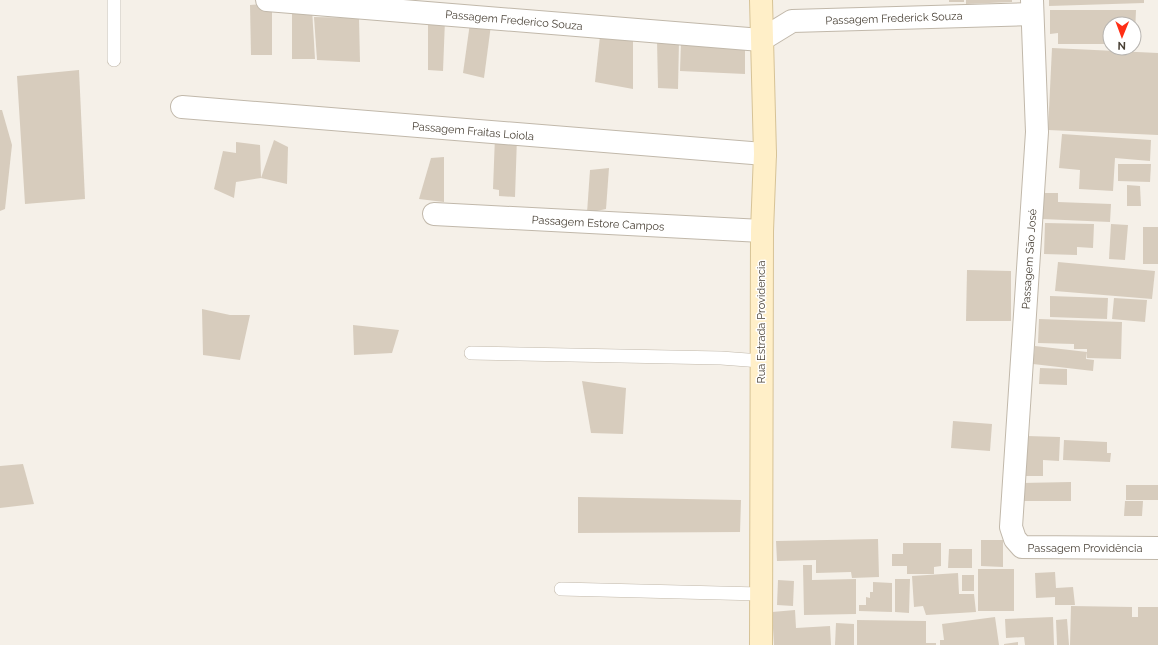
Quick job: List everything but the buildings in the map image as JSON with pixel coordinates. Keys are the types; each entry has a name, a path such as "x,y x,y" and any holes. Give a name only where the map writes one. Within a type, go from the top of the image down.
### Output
{"main road":[{"name":"Rua Estrada Providencia","path":"761,0 765,154 762,231 761,645"}],"street":[{"name":"Passagem Frederico Souza","path":"266,0 761,40"},
{"name":"Passagem Frederick Souza","path":"761,40 792,22 1032,7"},
{"name":"Passagem São José","path":"1011,517 1037,132 1032,7"},
{"name":"Passagem Fraitas Loiola","path":"182,107 765,154"},
{"name":"Passagem Estore Campos","path":"434,214 762,231"},
{"name":"Passagem Providência","path":"1011,517 1011,527 1015,539 1022,547 1158,548"}],"lane":[{"path":"114,0 114,60"},
{"path":"471,352 761,360"},
{"path":"561,589 760,594"}]}
